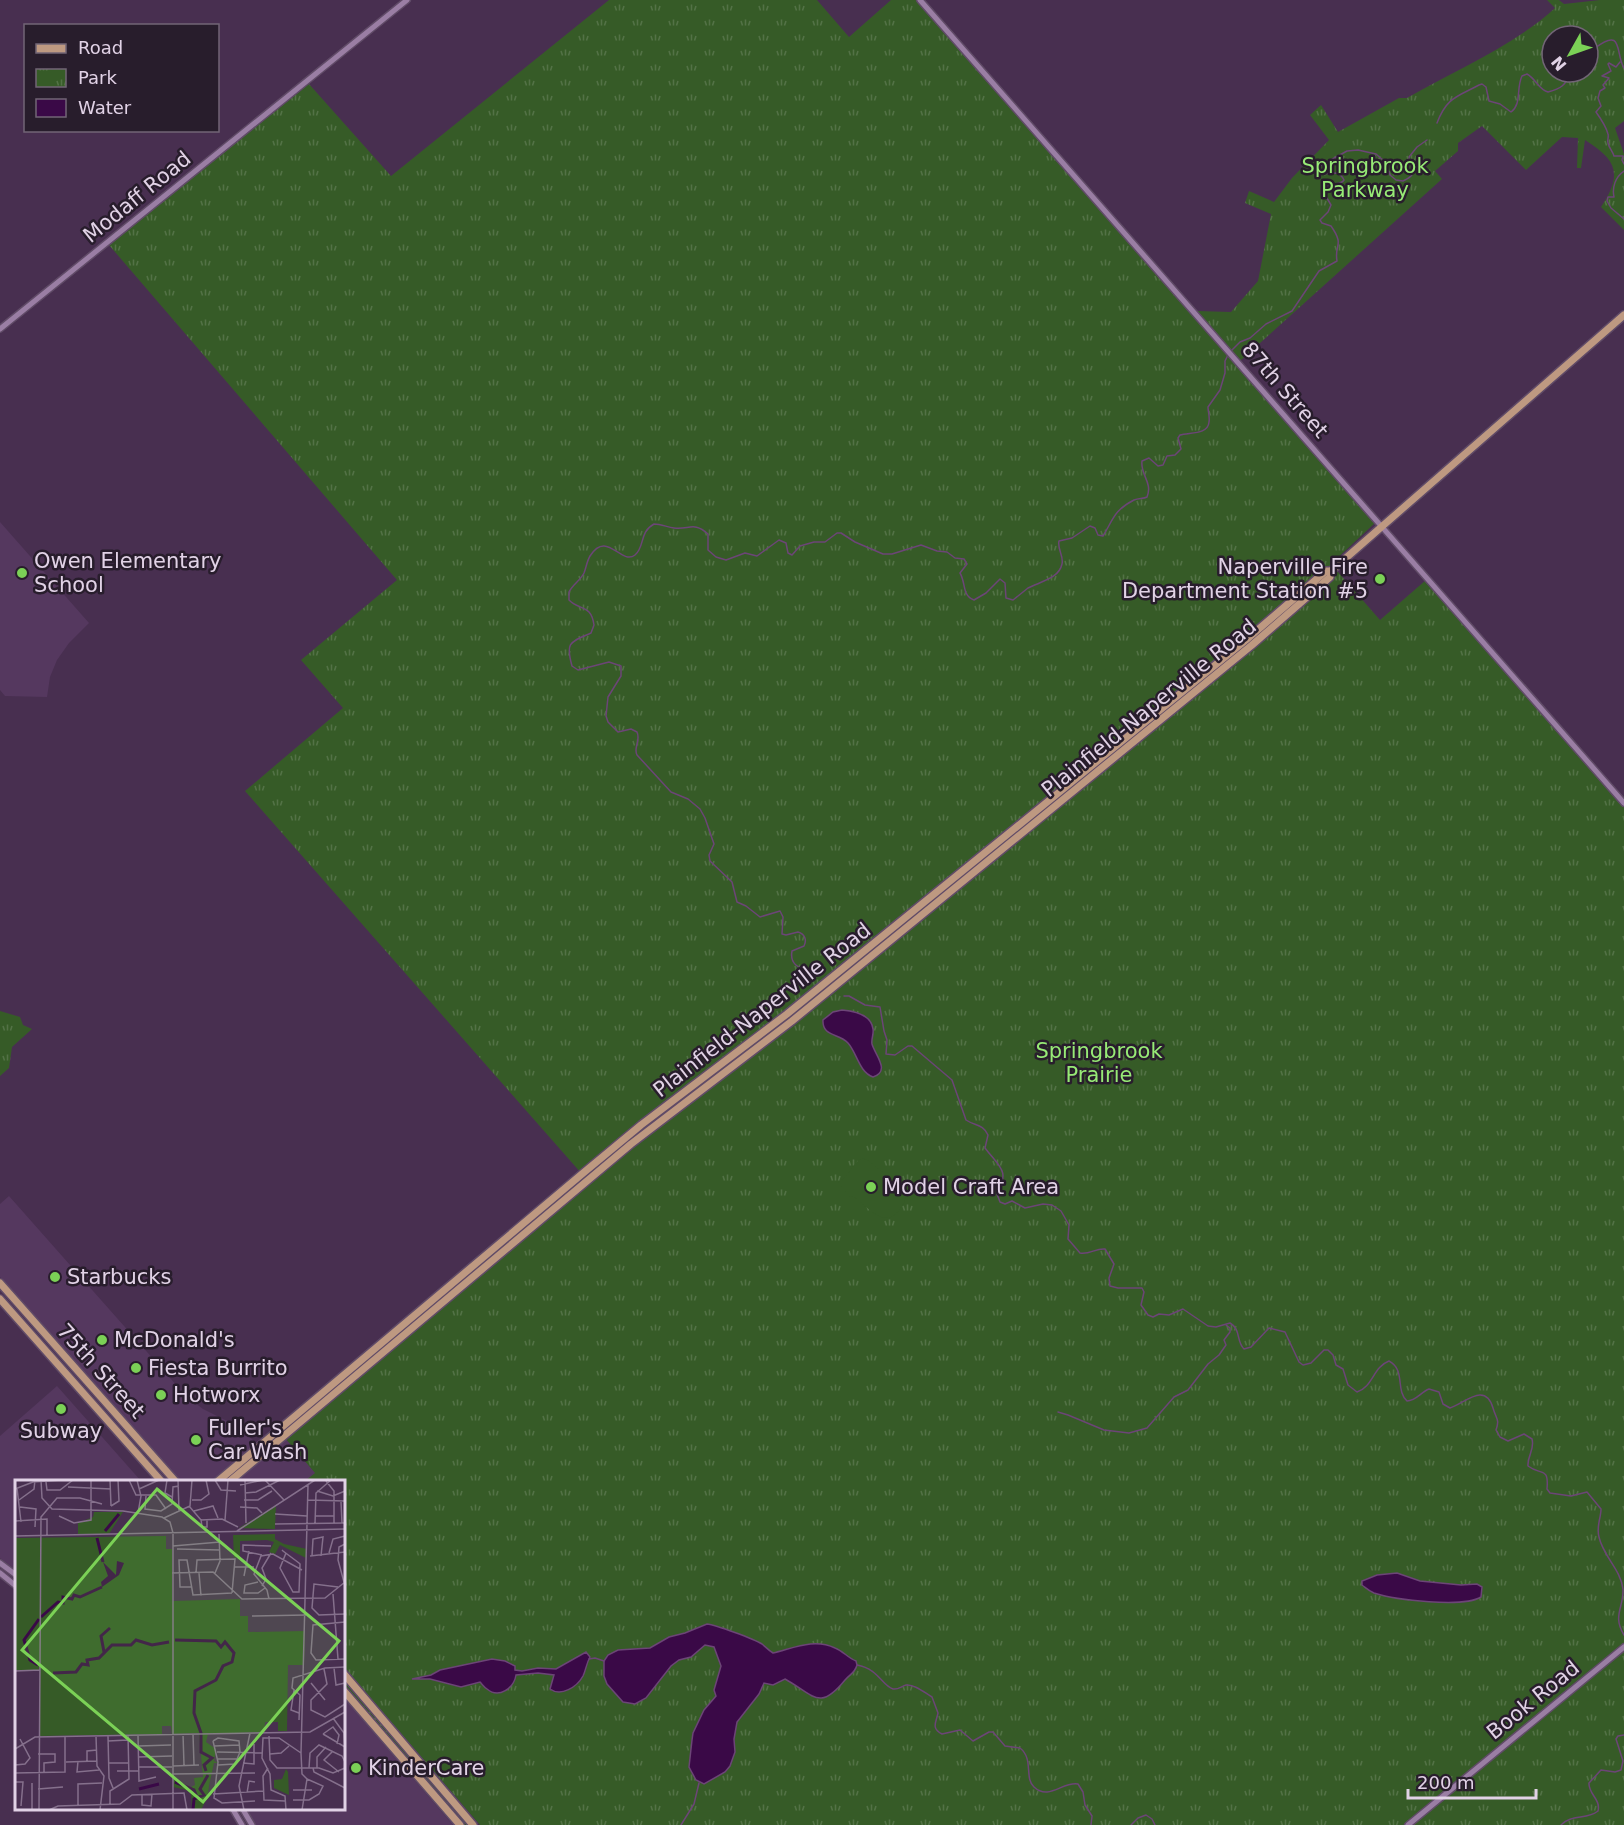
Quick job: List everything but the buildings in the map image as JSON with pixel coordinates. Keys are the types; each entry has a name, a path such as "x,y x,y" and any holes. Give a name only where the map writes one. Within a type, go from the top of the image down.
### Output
{"main road":[{"name":"Plainfield-Naperville Road","path":"219,1480 626,1137 787,1014 1246,640 1326,571 1331,571 1624,315"},
{"name":"Plainfield-Naperville Road","path":"231,1480 631,1144 792,1021 1252,645 1330,577 1331,571"},
{"name":"75th Street","path":"0,1283 174,1480"},
{"name":"75th Street","path":"0,1299 160,1480"},
{"path":"345,1675 473,1825"},
{"path":"345,1691 460,1825"}],"street":[{"name":"Modaff Road","path":"0,329 407,0"},
{"name":"87th Street","path":"920,0 1624,802"},
{"path":"0,1563 15,1574"},
{"path":"0,1573 15,1585"},
{"name":"Book Road","path":"1408,1825 1624,1647"},
{"path":"233,1810 242,1825"},
{"path":"243,1810 252,1825"}],"shaded area":[{"name":"Owen Elementary School","path":"0,522 89,623 69,643 57,660 50,677 47,697 5,696 0,690"},
{"path":"9,1196 186,1396 203,1409 239,1427 257,1444 213,1480 179,1480 0,1277 0,1204"},
{"path":"57,1386 140,1480 15,1480 15,1569 0,1558 0,1436"},
{"path":"285,1438 316,1473 306,1480 235,1480"},
{"path":"345,1699 453,1825 255,1825 246,1810 345,1810"}],"green space":[{"name":"Springbrook Prairie","path":"609,0 817,0 849,37 891,0 916,0 1375,523 1331,564 1380,620 1426,580 1624,804 1624,1825 480,1825 345,1668 345,1480 306,1480 315,1473 285,1438 589,1182 245,791 343,708 301,660 397,580 109,245 309,84 391,176"},
{"name":"Springbrook Parkway","path":"1547,0 1559,0 1564,4 1624,0 1624,121 1615,128 1624,154 1624,230 1601,207 1614,177 1610,161 1596,147 1585,140 1581,168 1577,168 1578,138 1562,137 1526,170 1482,126 1458,143 1458,151 1435,171 1442,179 1240,361 1197,311 1231,312 1258,281 1271,214 1245,203 1249,191 1274,202 1292,178 1329,140 1310,115 1321,105 1338,132 1399,98 1407,98 1503,46 1539,22 1555,8"},
{"path":"0,1011 20,1017 23,1025 32,1029 12,1047 9,1068 0,1076"},
{"name":"Model Craft Area","path":"862,1158 869,1161 905,1191 904,1203 894,1215 888,1218 876,1214 853,1196 850,1197 838,1182"},
{"path":"345,1680 470,1825 463,1825 345,1688"}],"water":[{"path":"842,1010 861,1014 872,1024 872,1044 881,1067 881,1071 873,1077 861,1067 848,1043 828,1032 823,1025 823,1020 833,1012"},
{"path":"1397,1573 1420,1581 1461,1585 1477,1584 1482,1587 1481,1597 1460,1602 1413,1600 1374,1593 1362,1585 1362,1581 1377,1575"},
{"path":"707,1624 751,1639 773,1653 804,1645 827,1645 838,1649 856,1661 857,1665 854,1672 836,1690 822,1698 810,1695 785,1679 773,1685 764,1683 759,1694 737,1722 734,1739 735,1752 730,1766 725,1772 704,1784 696,1780 689,1767 693,1733 704,1710 716,1696 714,1690 721,1666 714,1647 705,1645 691,1657 679,1660 671,1666 646,1698 635,1704 623,1702 607,1684 604,1676 604,1661 608,1655 618,1650 650,1648 669,1637"},
{"path":"586,1652 590,1657 583,1676 573,1687 559,1692 550,1689 554,1675 538,1673 516,1675 509,1688 496,1693 487,1689 480,1682 461,1687 430,1679 412,1679 431,1675 440,1670 492,1659 505,1661 515,1666 515,1670 556,1669"}],"waterway":[{"path":"1600,45 1610,40 1615,41 1624,68"},
{"path":"1620,62 1616,67 1609,63 1611,71 1602,76 1609,78 1603,85 1605,88 1600,91 1598,98 1601,106 1596,112 1606,128 1614,156 1623,156 1624,164"},
{"path":"1437,123 1449,103 1459,95 1482,84 1486,87 1489,101 1500,104 1511,112 1517,105 1522,76 1527,74 1548,92 1564,84"},
{"path":"1231,351 1266,324 1292,311 1319,271 1337,261 1337,238 1331,226 1320,220 1331,205 1324,193 1326,187 1344,180 1337,173 1320,174 1316,170 1318,167 1347,151 1358,150 1376,154 1384,161 1390,175 1396,180 1403,181 1413,173 1409,157 1427,140"},
{"path":"1624,171 1615,183 1614,197 1608,197 1607,201 1611,208 1624,219"},
{"path":"815,974 798,967 793,961 792,951 804,946 805,939 798,932 782,934 783,917 780,911 760,917 737,902 732,882 710,861 709,855 714,844 700,809 688,799 671,792 637,755 637,732 631,729 618,732 608,722 606,716 608,697 621,676 621,666 609,662 578,670 572,666 569,652 571,644 591,633 594,625 593,618 588,611 569,600 569,592 584,573 590,556 602,546 624,556 635,555 646,531 654,524 674,528 699,528 708,534 708,550 716,557 726,560 745,553 757,556 779,540 786,543 788,553 792,555 800,546 825,542 837,533 841,533 883,554 892,554 921,545 947,552 955,558 964,559 967,564 960,573 970,598 974,600 986,593 1000,579 1005,583 1006,598 1013,600 1028,588 1057,573 1062,561 1059,541 1072,538 1090,526 1095,528 1098,535 1103,536 1122,508 1134,500 1147,497 1148,483 1142,461 1149,458 1158,466 1163,465 1167,456 1175,455 1181,449 1178,438 1180,435 1202,431 1208,426 1208,407 1220,390 1228,355"},
{"path":"844,996 849,996 865,1005 880,1007 887,1040 886,1054 895,1055 908,1046 912,1046 952,1080 966,1120 986,1131 988,1135 985,1148 1002,1170 1003,1180 997,1194 1000,1202 1005,1204 1012,1201 1025,1208 1043,1204 1052,1205 1061,1211 1069,1225 1068,1239 1080,1253 1105,1249 1114,1264 1109,1278 1110,1286 1142,1288 1144,1292 1141,1305 1148,1315 1153,1317 1159,1314 1169,1315 1183,1309 1208,1326 1216,1327 1230,1323 1236,1328 1244,1349 1251,1347 1269,1328 1285,1332 1299,1362 1303,1365 1311,1363 1324,1350 1328,1350 1333,1355 1336,1365 1343,1369 1348,1385 1357,1392 1366,1386 1380,1368 1389,1361 1397,1370 1403,1396 1407,1401 1413,1400 1429,1389 1439,1392 1443,1404 1450,1408 1474,1396 1485,1396 1497,1419 1496,1430 1500,1437 1508,1441 1524,1434 1532,1439 1528,1466 1545,1474 1547,1489 1550,1493 1571,1496 1587,1492 1601,1509 1598,1530 1601,1544 1622,1582 1623,1595 1619,1622 1624,1635"},
{"path":"1058,1412 1104,1430 1129,1433 1147,1428 1174,1397 1188,1390 1208,1364 1219,1355 1226,1345 1224,1340 1230,1332 1230,1328 1226,1325"},
{"path":"589,1659 604,1661"},
{"path":"857,1665 870,1670 893,1689 909,1685 932,1697 938,1713 935,1727 942,1734 960,1730 973,1741 993,1732 1005,1746 1020,1748 1027,1757 1031,1783 1040,1791 1051,1791 1078,1784 1083,1792 1085,1805 1092,1816 1091,1825"},
{"path":"1561,1825 1569,1819 1594,1814 1598,1811 1598,1803 1590,1790 1589,1783 1601,1770 1615,1772 1621,1770 1623,1761 1616,1739 1624,1735"},
{"path":"681,1825 694,1804 699,1783"},
{"path":"1131,1825 1138,1818 1146,1815 1155,1825"}],"place":[{"name":"Owen Elementary School","path":"22,573"},
{"name":"Naperville Fire Department Station #5","path":"1380,579"},
{"name":"Model Craft Area","path":"871,1187"},
{"name":"Starbucks","path":"55,1277"},
{"name":"McDonald's","path":"102,1340"},
{"name":"Fiesta Burrito","path":"136,1368"},
{"name":"Hotworx","path":"161,1395"},
{"name":"Subway","path":"61,1409"},
{"name":"Fuller's Car Wash","path":"196,1440"},
{"name":"KinderCare","path":"356,1768"}]}
